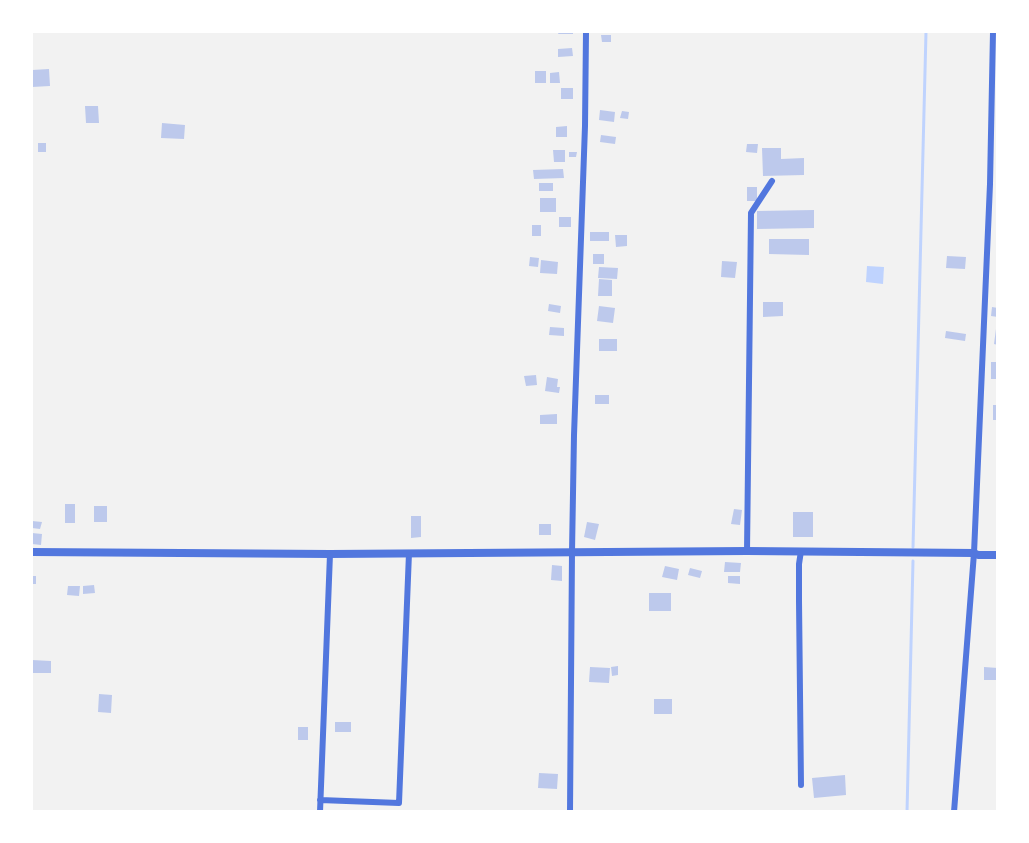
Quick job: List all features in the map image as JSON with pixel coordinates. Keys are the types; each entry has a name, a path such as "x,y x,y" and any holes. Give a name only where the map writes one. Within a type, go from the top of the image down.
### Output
{"street":[{"path":"570,812 574,435 586,32"},
{"path":"954,812 974,553 990,184 993,32"},
{"path":"747,551 751,213 772,181"},
{"path":"801,551 801,785"},
{"path":"32,552 330,554 801,551 998,555"},
{"path":"320,800 399,803 410,553"},
{"path":"320,812 330,554"}],"water":[{"path":"867,266 884,267 883,284 866,282"}],"building":[{"path":"559,32 573,32 573,34 558,34"},
{"path":"601,35 611,35 611,42 602,42"},
{"path":"572,48 573,56 558,57 558,49"},
{"path":"49,69 50,86 32,87 32,70"},
{"path":"535,71 546,71 546,83 535,83"},
{"path":"559,72 560,83 550,83 550,73"},
{"path":"561,88 573,88 573,99 561,99"},
{"path":"85,106 98,106 99,123 86,123"},
{"path":"600,110 615,112 614,122 599,120"},
{"path":"622,111 629,112 628,119 620,118"},
{"path":"162,123 185,125 184,139 161,138"},
{"path":"567,126 567,137 556,137 556,127"},
{"path":"601,135 616,137 615,144 600,142"},
{"path":"38,143 46,143 46,152 38,152"},
{"path":"747,144 758,144 757,153 746,152"},
{"path":"762,148 781,148 781,159 804,158 804,175 763,176"},
{"path":"553,150 565,150 565,162 554,162"},
{"path":"569,152 577,152 576,157 569,157"},
{"path":"563,169 564,178 534,179 533,170"},
{"path":"539,183 553,183 553,191 539,191"},
{"path":"747,187 757,187 757,201 747,201"},
{"path":"540,198 556,198 556,212 540,212"},
{"path":"814,210 814,228 757,229 757,211"},
{"path":"559,217 571,217 571,227 559,227"},
{"path":"532,225 541,225 541,236 532,236"},
{"path":"590,232 609,232 609,241 590,241"},
{"path":"615,235 627,235 627,246 616,247"},
{"path":"769,239 809,239 809,255 769,254"},
{"path":"593,254 604,254 604,264 593,264"},
{"path":"947,256 966,257 965,269 946,268"},
{"path":"530,257 539,258 538,267 529,266"},
{"path":"541,260 558,262 557,274 540,273"},
{"path":"722,261 737,262 735,278 721,277"},
{"path":"599,267 618,268 617,279 598,278"},
{"path":"599,279 612,280 612,296 598,296"},
{"path":"763,302 783,302 783,316 763,317"},
{"path":"549,304 561,306 560,313 548,311"},
{"path":"599,306 615,308 613,323 597,321"},
{"path":"992,307 998,308 998,317 991,316"},
{"path":"550,327 564,328 564,336 549,335"},
{"path":"996,329 998,329 998,345 994,344"},
{"path":"946,331 966,334 965,341 945,338"},
{"path":"599,339 617,339 617,351 599,351"},
{"path":"991,362 998,362 998,379 991,379"},
{"path":"536,375 537,385 526,386 524,376"},
{"path":"547,377 558,379 559,393 545,391"},
{"path":"595,395 609,395 609,404 595,404"},
{"path":"993,405 998,405 998,420 993,420"},
{"path":"557,414 557,424 540,424 540,415"},
{"path":"65,504 75,504 75,523 65,523"},
{"path":"94,506 107,506 107,522 94,522"},
{"path":"734,509 742,510 740,525 731,524"},
{"path":"793,512 813,512 813,537 793,537"},
{"path":"411,516 421,516 421,537 411,538"},
{"path":"32,521 42,522 40,529 32,528"},
{"path":"587,522 599,524 595,540 584,537"},
{"path":"539,524 551,524 551,535 539,535"},
{"path":"32,533 42,534 41,545 32,544"},
{"path":"725,562 741,563 740,572 724,572"},
{"path":"552,565 562,566 562,581 551,580"},
{"path":"665,566 679,569 677,580 662,577"},
{"path":"690,568 702,571 700,578 688,575"},
{"path":"32,576 36,576 36,584 32,584"},
{"path":"728,576 740,576 740,584 728,583"},
{"path":"94,585 95,593 83,594 83,586"},
{"path":"68,586 80,586 79,596 67,595"},
{"path":"649,593 671,593 671,611 649,611"},
{"path":"32,660 51,661 51,673 32,673"},
{"path":"618,666 618,675 612,676 611,667"},
{"path":"590,667 610,668 609,683 589,682"},
{"path":"984,667 998,668 998,680 984,680"},
{"path":"99,694 112,695 111,713 98,712"},
{"path":"654,699 672,699 672,714 654,714"},
{"path":"335,722 351,722 351,732 335,732"},
{"path":"298,727 308,727 308,740 298,740"},
{"path":"539,773 558,774 557,789 538,788"},
{"path":"845,775 846,795 814,798 812,778"}],"waterway":[{"path":"913,547 926,32"},
{"path":"907,812 913,561"}]}
